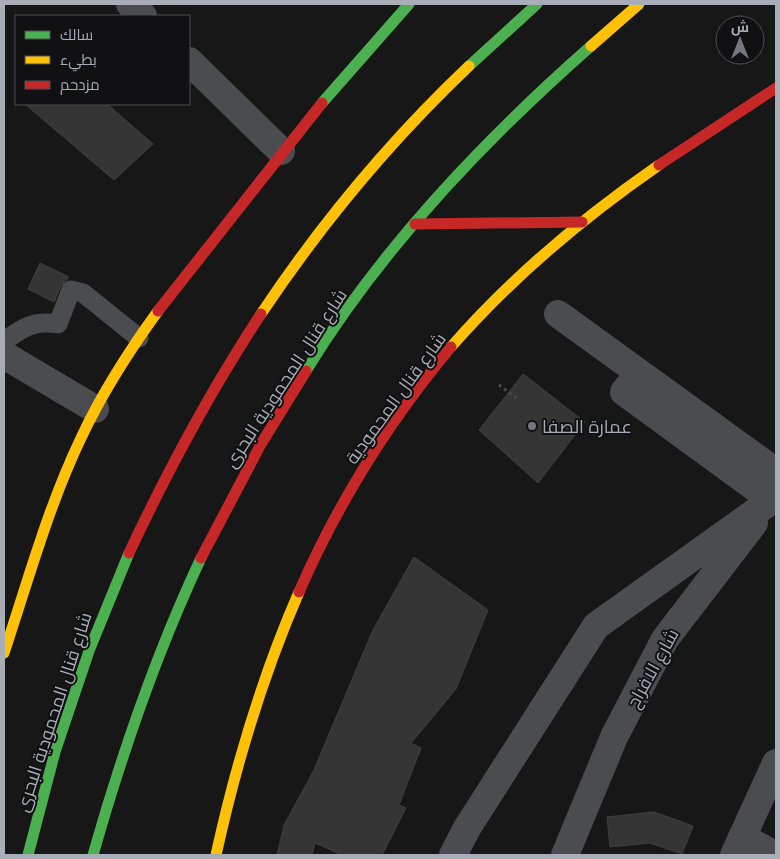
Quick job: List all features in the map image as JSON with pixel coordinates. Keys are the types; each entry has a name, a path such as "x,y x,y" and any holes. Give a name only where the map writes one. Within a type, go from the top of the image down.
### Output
{"main road":[{"path":"4,652 48,515 70,461 95,409 138,338 281,151 409,4"},
{"name":"شارع قنال المحمودية البحرى","path":"28,855 63,724 81,670 112,589 146,512 185,437 226,368 270,300 369,172 422,112 537,4"},
{"name":"شارع قنال المحمودية البحرى","path":"93,855 130,730 167,631 211,534 261,441 318,351 365,286 415,224 524,106 639,4"},
{"name":"شارع قنال المحمودية","path":"216,855 241,747 265,673 294,602 328,532 366,465 410,401 458,339 497,299 582,222 647,171 716,124 776,88"},
{"path":"415,224 582,222"}],"street":[{"path":"130,4 142,15"},
{"path":"190,62 281,151"},
{"path":"558,314 776,472"},
{"path":"4,355 95,409"},
{"path":"453,855 467,828 596,626 772,500 624,392 639,373"},
{"name":"شارع الافراح","path":"565,855 614,737 664,639 772,500"},
{"path":"775,855 738,846 776,763"}],"lane":[{"path":"4,341 20,330 40,321 58,324 72,290 83,294 138,338"}],"path":[{"path":"499,385 516,398"}],"building":[{"path":"26,105 108,105 153,144 114,180"},
{"path":"40,263 69,277 61,286 54,302 28,289"},
{"name":"عمارة الصفا","path":"523,374 585,422 538,483 479,430"},
{"path":"414,557 488,610 456,689 411,743 421,748 399,805 406,808 382,855 342,855 315,843 312,855 277,855 284,825 313,772 373,630"},
{"path":"654,812 693,826 682,854 650,843 610,847 607,817"}],"traffic: fast":[{"path":"322,103 409,4"},
{"path":"469,66 537,4"},
{"path":"306,371 335,326 367,282 436,198 511,120 591,46"},
{"path":"28,855 55,752 89,651 129,553"},
{"path":"93,855 141,704 169,631 201,558"}],"traffic: slow":[{"path":"591,46 639,4"},
{"path":"261,314 308,248 358,184 412,123 469,66"},
{"path":"451,347 498,297 549,250 603,206 659,165"},
{"path":"4,653 39,544 69,464 89,421 107,389 126,357 158,311"},
{"path":"216,855 232,787 251,721 273,656 299,592"}],"traffic: jam":[{"path":"659,165 776,88"},
{"path":"158,311 322,103"},
{"path":"415,224 582,222"},
{"path":"129,553 191,431 261,314"},
{"path":"299,592 330,527 366,464 407,404 451,347"},
{"path":"201,558 261,444 306,371"}],"place":[{"name":"عمارة الصفا","path":"532,426"}]}
